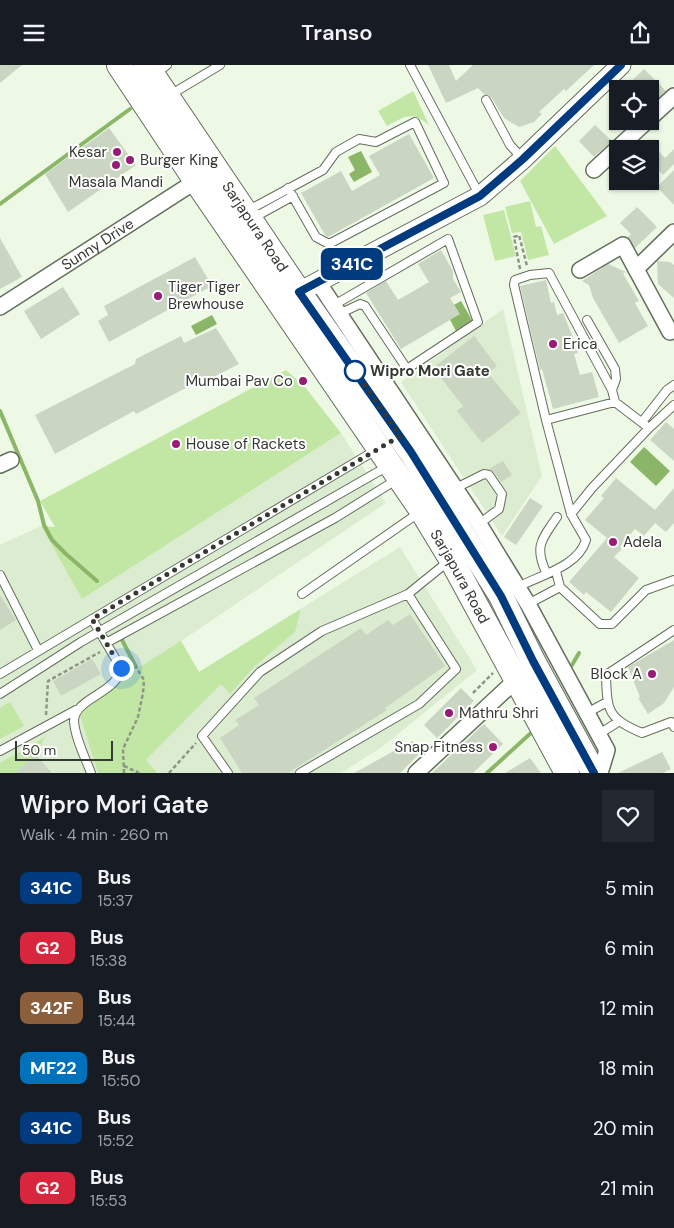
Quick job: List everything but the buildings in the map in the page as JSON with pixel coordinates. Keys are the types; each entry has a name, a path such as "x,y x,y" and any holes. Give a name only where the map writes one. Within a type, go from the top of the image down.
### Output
{"main road":[{"name":"Sarjapura Road","path":"120,65 196,181 396,456 516,596 533,661 594,773"},
{"name":"Sarjapura Road","path":"156,69 166,97 248,216 309,287 396,456 422,511 451,559 507,675 567,773"}],"street":[{"path":"600,773 607,750 587,713 516,596 479,524 337,310 309,287 480,196 523,159 621,65"},
{"path":"659,110 674,96"},
{"path":"594,171 637,130"},
{"name":"Sunny Drive","path":"0,307 196,181"},
{"path":"636,269 674,232"},
{"path":"580,270 623,245 670,332"},
{"path":"416,773 507,675"}],"lane":[{"path":"166,97 220,65"},
{"path":"410,65 480,196"},
{"path":"486,100 510,145 523,159"},
{"path":"248,216 288,188 323,170 336,152 359,139 376,142 415,122 444,183 329,244 316,237 288,188"},
{"path":"248,216 293,196"},
{"path":"448,239 478,322 407,369 365,306 360,304 337,310 448,239"},
{"path":"516,596 546,573 556,571 578,553 586,540 571,514 546,420 514,285 515,281 530,275 549,273 612,390 615,402 649,428"},
{"path":"587,320 615,369 616,379 612,390"},
{"path":"642,422 674,385"},
{"path":"546,420 615,402"},
{"path":"571,514 592,488 649,428 674,405"},
{"path":"0,674 222,541 396,456"},
{"path":"0,694 99,632 228,558 396,456"},
{"path":"106,643 335,518 396,456"},
{"path":"456,489 484,474 489,475 502,494 499,509 479,524"},
{"path":"302,594 422,511"},
{"path":"546,573 540,560 539,550 542,537 558,517"},
{"path":"222,541 228,558"},
{"path":"228,773 202,736 260,673 322,631 408,594 451,559"},
{"path":"556,571 560,587 600,624 612,624 646,590 674,580"},
{"path":"0,575 38,650"},
{"path":"516,596 560,587"},
{"path":"300,773 419,704 456,669 408,594"},
{"path":"0,751 76,710 117,679 121,668 92,619"},
{"path":"673,723 642,733 618,722 607,702 606,675 674,630"},
{"path":"587,713 607,702"},
{"path":"76,710 74,720 76,730 91,773"},
{"path":"599,734 618,722"}],"path":[{"path":"522,277 514,237 519,235 530,275"},
{"path":"124,773 123,749 138,717 143,693 144,680 136,667"},
{"path":"472,693 507,675"},
{"path":"169,773 202,736"},
{"path":"124,766 139,773"}],"shaded area":[{"path":"413,91 429,125 418,118 408,116 387,126 378,111"},
{"path":"555,146 607,216 554,244 520,181"},
{"path":"361,151 372,172 354,182 349,174 355,170 348,157"},
{"path":"530,201 536,227 541,226 549,255 528,260 521,232 512,233 505,207"},
{"path":"504,210 516,256 495,261 483,215"},
{"path":"461,301 473,322 456,331 445,310"},
{"path":"503,309 542,476 502,536 401,382"},
{"path":"212,315 217,324 196,335 191,326"},
{"path":"286,370 305,387 341,433 82,599 41,526 55,527 40,501"},
{"path":"341,433 386,503 181,641 199,672 400,547 477,670 382,747 341,773 0,773 0,545 41,526 82,599"},
{"path":"644,447 670,471 656,486 630,462"},
{"path":"301,609 295,632 254,667 230,694 221,684 146,760 157,773 98,773 79,712 135,670 181,641 199,672"},
{"path":"10,702 24,726 0,739 0,708"},
{"path":"45,737 36,755 15,773 0,773 0,763"}],"waterway":[{"path":"0,204 130,109"},
{"path":"0,411 38,501 44,525 52,540 97,581"},
{"path":"120,636 136,667"},
{"path":"572,665 579,653"},
{"path":"487,773 532,732"}],"bus line":[{"name":"341C","path":"594,773 533,661 501,596 411,452 299,292 480,196 523,159 621,65"}],"place":[{"name":"Kesar","path":"117,152"},
{"name":"Burger King","path":"130,160"},
{"name":"Masala Mandi","path":"116,165"},
{"name":"Tiger Tiger Brewhouse","path":"158,296"},
{"name":"Erica","path":"553,344"},
{"name":"Wipro Mori Gate","path":"355,371"},
{"name":"Mumbai Pav Co","path":"303,381"},
{"name":"House of Rackets","path":"176,444"},
{"name":"Adela","path":"613,542"},
{"name":"Block A","path":"652,674"},
{"name":"Mathru Shri","path":"449,713"},
{"name":"Snap Fitness","path":"493,747"}],"route":[{"path":"121,668 92,619 400,436 353,368 355,371"}]}
